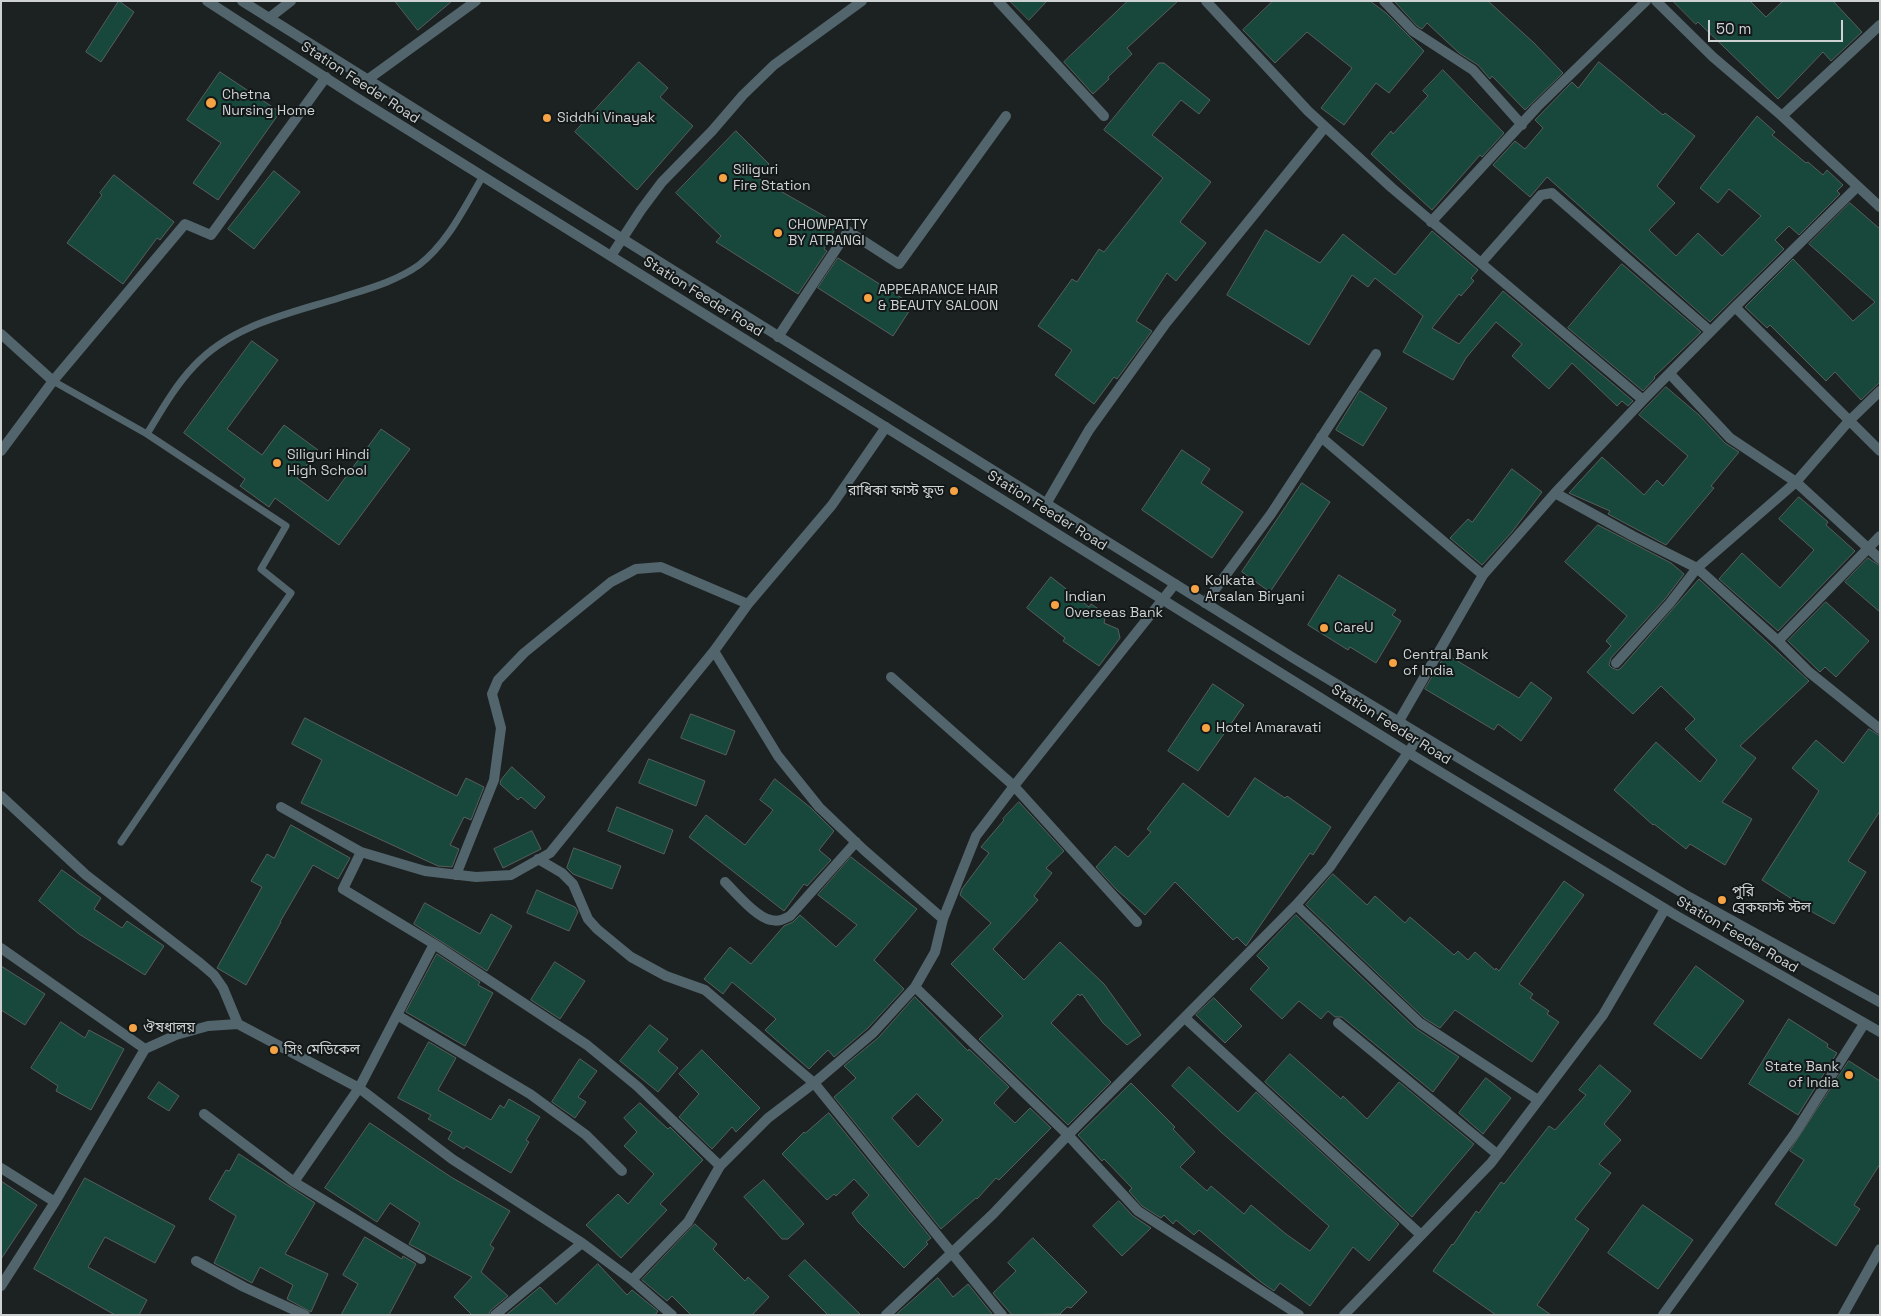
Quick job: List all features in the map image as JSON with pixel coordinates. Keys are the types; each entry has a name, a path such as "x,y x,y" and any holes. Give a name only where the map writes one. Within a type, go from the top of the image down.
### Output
{"street":[{"name":"Station Feeder Road","path":"207,1 483,176 1409,753 1665,908 1880,1032"},
{"name":"Station Feeder Road","path":"242,1 622,240 1420,735 1690,898 1880,1002"},
{"path":"269,18 291,1"},
{"path":"367,80 476,1"},
{"path":"611,256 662,182 712,131 743,94 774,64 862,1"},
{"path":"998,1 1104,116"},
{"path":"1206,1 1325,127 1431,222 1643,400"},
{"path":"1384,1 1413,31 1473,70 1522,125"},
{"path":"1431,222 1537,107 1646,1"},
{"path":"1656,1 1713,57 1782,116 1880,207"},
{"path":"1782,116 1880,24"},
{"path":"1,451 53,381 185,224 211,235 326,77"},
{"path":"778,337 848,231 900,264 1006,116"},
{"path":"1046,504 1089,430 1166,323 1325,127"},
{"path":"1399,721 1483,575 1555,493 1643,400 1710,331 1857,187"},
{"path":"1481,263 1540,195 1552,193 1710,331"},
{"path":"1735,307 1848,422 1880,451"},
{"path":"1,334 53,381"},
{"path":"1205,602 1271,514 1376,354"},
{"path":"1670,374 1730,438 1796,482 1880,560"},
{"path":"1616,663 1670,603 1697,568 1796,482 1848,422 1880,391"},
{"path":"281,807 361,852 425,871 476,877 511,875 550,852 714,651 748,604 832,505 886,427"},
{"path":"1322,437 1483,575"},
{"path":"1555,493 1633,536 1697,568 1778,640 1809,672 1880,729"},
{"path":"1778,640 1880,536"},
{"path":"456,875 494,780 501,728 492,694 498,680 524,653 611,582 636,569 661,567 748,604"},
{"path":"632,1280 688,1222 720,1166 768,1118 814,1083 873,1033 915,988 935,952 943,920 976,836 1175,584"},
{"path":"714,651 778,756 819,807 943,920"},
{"path":"891,677 1014,786 1137,922"},
{"path":"886,1315 993,1214 1068,1135 1296,905 1330,867 1420,735"},
{"path":"1,796 86,875 214,975 223,988 238,1024"},
{"path":"725,882 758,913 770,920 781,921 790,916 856,842"},
{"path":"361,852 343,889 434,944 587,1045 637,1086 720,1166"},
{"path":"538,859 562,873 573,884 588,919 604,935 631,956 666,976 705,990 814,1083 1002,1315"},
{"path":"1296,905 1420,1023 1538,1100"},
{"path":"1344,1315 1497,1154 1603,1015 1665,908"},
{"path":"294,1182 359,1088 434,944"},
{"path":"1,948 145,1049"},
{"path":"915,988 1068,1135 1138,1211 1299,1315"},
{"path":"397,1015 530,1094 586,1135 622,1171"},
{"path":"1184,1018 1421,1235"},
{"path":"1338,1023 1497,1154"},
{"path":"1,1286 55,1202 145,1049 176,1034 208,1026 238,1024 359,1088 452,1159 582,1243 632,1280 672,1315"},
{"path":"1663,1315 1795,1133 1864,1024"},
{"path":"204,1114 294,1182 422,1259"},
{"path":"1,1168 55,1202"},
{"path":"495,1315 582,1243"},
{"path":"1843,1315 1880,1249"},
{"path":"196,1261 244,1287 306,1315"}],"lane":[{"path":"147,434 182,380 195,364 223,341 243,329 276,317 381,285 402,276 420,264 435,250 453,226 483,176"},
{"path":"53,381 147,434 286,526 261,569 291,593 121,842"}],"building":[{"path":"119,1 134,12 101,62 86,52"},
{"path":"395,1 452,1 418,30"},
{"path":"1010,1 1047,1 1029,20"},
{"path":"1128,1 1178,1 1127,48 1132,54 1093,94 1064,62"},
{"path":"1273,1 1370,1 1386,13 1424,51 1389,93 1376,83 1344,125 1321,108 1352,68 1307,32 1275,63 1243,30"},
{"path":"1396,1 1488,1 1534,43 1563,73 1525,110 1492,76 1490,79 1478,65 1459,53 1427,23 1422,29 1417,26"},
{"path":"1673,1 1750,1 1766,17 1783,1 1833,1 1862,32 1831,61 1823,52 1778,99 1698,22 1696,24"},
{"path":"639,62 668,88 660,97 693,126 637,190 575,132"},
{"path":"1599,62 1663,115 1665,113 1695,136 1657,186 1675,203 1649,230 1676,256 1698,233 1722,256 1761,216 1729,189 1718,203 1700,188 1757,116 1775,132 1772,135 1806,163 1808,162 1823,175 1827,170 1843,185 1837,191 1840,194 1799,235 1789,226 1775,240 1784,249 1710,322 1547,177 1530,197 1493,165 1515,141 1525,149 1543,128 1535,120 1572,82 1578,88"},
{"path":"1159,63 1164,63 1210,100 1199,114 1181,100 1152,135 1211,182 1180,222 1206,243 1176,281 1167,273 1136,321 1152,331 1117,379 1114,377 1094,404 1055,375 1072,350 1038,326 1072,279 1077,282 1099,249 1104,252 1163,178 1104,130"},
{"path":"1443,70 1504,133 1482,157 1480,155 1432,210 1371,154 1391,131 1393,134 1428,96 1423,91"},
{"path":"220,72 280,112 218,200 193,183 221,143 187,120"},
{"name":"CHOWPATTY BY ATRANGI","path":"736,131 769,164 756,177 838,224 824,249 827,251 798,294 716,242 721,236 676,193"},
{"path":"274,171 300,192 254,249 228,229"},
{"path":"114,175 174,222 160,240 157,238 123,284 67,243 102,195 100,193"},
{"path":"1850,203 1880,229 1880,382 1861,400 1835,372 1826,381 1770,325 1767,328 1745,307 1793,259 1853,321 1875,302 1809,244"},
{"path":"1266,230 1320,263 1343,234 1395,275 1432,231 1478,270 1471,278 1474,281 1461,296 1459,294 1432,328 1459,344 1503,291 1633,401 1628,406 1622,401 1617,406 1572,363 1549,389 1512,356 1522,344 1496,322 1466,358 1453,380 1403,352 1423,316 1375,278 1368,287 1352,275 1309,345 1227,295"},
{"name":"APPEARANCE HAIR & BEAUTY SALOON","path":"838,258 913,305 893,336 818,288"},
{"path":"1622,264 1701,332 1654,377 1643,391 1568,328"},
{"path":"252,341 278,360 227,429 262,455 284,425 318,450 297,478 328,501 381,429 410,449 339,545 275,498 269,507 240,486 245,479 184,433"},
{"path":"1666,387 1699,415 1725,443 1739,452 1711,486 1714,488 1666,545 1608,514 1610,511 1569,493 1602,457 1644,495 1657,480 1663,486 1688,456 1639,415"},
{"path":"1360,391 1387,408 1363,446 1336,430"},
{"path":"1182,450 1210,469 1201,483 1243,512 1212,558 1142,510"},
{"path":"1512,469 1542,492 1512,532 1482,565 1450,538 1468,519 1472,522"},
{"path":"1302,483 1330,502 1270,592 1242,572"},
{"path":"1799,497 1828,522 1826,525 1855,551 1778,631 1719,579 1742,553 1780,588 1814,550 1779,519"},
{"path":"1598,525 1671,563 1684,574 1665,599 1611,658 1609,665 1612,668 1618,670 1621,668 1699,579 1809,681 1740,746 1756,758 1722,802 1752,819 1725,865 1690,844 1686,849 1653,825 1614,790 1656,742 1700,782 1717,760 1685,729 1695,719 1661,686 1633,714 1587,672 1611,646 1606,641 1627,616 1565,562"},
{"path":"1868,558 1880,566 1880,612 1845,582"},
{"path":"1339,575 1396,610 1392,615 1401,621 1376,663 1350,647 1348,650 1308,625"},
{"path":"1051,577 1089,607 1091,604 1106,614 1104,623 1118,629 1120,638 1099,666 1063,641 1065,638 1027,608"},
{"path":"1826,602 1869,641 1836,677 1825,667 1820,672 1788,641"},
{"path":"1446,654 1519,698 1531,682 1552,698 1521,741 1498,724 1494,730 1425,689"},
{"name":"Hotel Amaravati","path":"1213,684 1244,705 1198,771 1168,751"},
{"path":"691,714 735,731 726,755 681,738"},
{"path":"305,718 457,796 466,778 484,787 471,820 464,817 450,845 459,849 452,867 438,866 301,803 322,760 292,744"},
{"path":"1869,729 1880,736 1880,811 1848,861 1866,872 1834,924 1762,880 1819,791 1792,768 1816,740 1843,763"},
{"path":"649,759 705,781 696,806 639,783"},
{"path":"512,767 545,797 535,809 521,797 518,800 500,784"},
{"path":"1255,778 1285,798 1287,796 1331,827 1313,855 1310,853 1246,946 1237,937 1233,940 1175,882 1145,915 1117,890 1096,867 1115,846 1128,857 1151,832 1147,829 1183,783 1228,817"},
{"path":"775,779 811,808 834,831 819,850 831,860 807,886 804,884 784,911 689,837 706,815 745,845 773,810 760,800"},
{"path":"1019,802 1064,851 1046,868 1052,873 1034,896 1038,900 993,949 1024,980 1060,942 1104,984 1141,1035 1127,1045 1103,1023 1082,994 1080,996 1078,994 1051,1023 1111,1082 1068,1125 979,1039 1003,1016 951,964 991,923 960,895 962,889 989,853 981,847"},
{"path":"617,807 673,830 664,854 608,831"},
{"path":"291,825 350,858 338,879 313,865 246,985 217,968 262,887 251,881 267,854 274,858"},
{"path":"532,831 541,849 503,868 494,849"},
{"path":"574,848 621,866 612,889 573,874 567,868"},
{"path":"851,857 917,909 874,960 904,989 868,1028 834,1057 828,1050 809,1069 765,1030 776,1019 732,982 723,994 704,979 730,947 751,964 784,926 793,922 800,915 836,947 857,925 818,895"},
{"path":"62,870 101,898 94,909 122,928 127,921 164,946 145,975 79,934 39,901"},
{"path":"1333,874 1367,905 1375,896 1405,923 1410,917 1454,955 1458,951 1468,960 1475,952 1495,970 1496,968 1499,971 1564,881 1584,895 1519,984 1533,994 1530,998 1549,1011 1547,1014 1559,1022 1532,1062 1455,1010 1440,1028 1424,1018 1306,905"},
{"path":"537,890 575,907 578,912 569,931 527,913"},
{"path":"425,903 480,934 491,914 512,926 487,971 414,924"},
{"path":"1296,915 1415,1028 1459,1057 1433,1092 1342,1017 1335,1017 1328,1011 1321,1019 1299,1001 1282,1019 1250,989 1269,968 1257,956"},
{"path":"437,954 480,982 478,985 493,993 465,1046 406,1012"},
{"path":"555,962 585,981 560,1019 531,1000"},
{"path":"1,966 45,994 25,1025 1,1010"},
{"path":"1696,966 1744,1001 1701,1059 1654,1024"},
{"path":"915,997 968,1051 969,1049 1009,1087 994,1103 1015,1123 1030,1108 1051,1128 999,1180 996,1178 977,1199 941,1229 834,1097 856,1078 844,1066 878,1038","holes":["917,1094 943,1120 918,1147 892,1118"]},
{"path":"1214,998 1242,1026 1225,1043 1196,1015"},
{"path":"1789,1019 1828,1044 1827,1047 1837,1053 1798,1115 1749,1084"},
{"path":"61,1022 85,1038 89,1030 124,1049 91,1110 56,1091 58,1086 31,1068"},
{"path":"650,1025 668,1039 658,1051 678,1068 658,1092 620,1061"},
{"path":"429,1042 456,1058 438,1090 491,1120 500,1105 504,1108 509,1099 540,1117 526,1140 529,1142 511,1173 466,1146 464,1149 448,1139 452,1132 428,1119 431,1115 398,1098"},
{"path":"702,1050 760,1108 736,1132 732,1127 712,1149 679,1117 699,1094 679,1074"},
{"path":"1290,1054 1341,1099 1343,1096 1367,1119 1399,1082 1474,1144 1412,1217 1265,1082"},
{"path":"580,1059 597,1071 578,1097 586,1102 575,1118 552,1102"},
{"path":"1849,1061 1880,1081 1880,1164 1854,1205 1860,1209 1836,1246 1775,1204 1804,1160 1790,1151"},
{"path":"1600,1065 1631,1091 1604,1124 1621,1140 1599,1164 1611,1173 1575,1219 1589,1229 1537,1305 1551,1315 1496,1315 1433,1271 1476,1211 1479,1213 1501,1182 1504,1184 1549,1126 1555,1130 1586,1095 1579,1090"},
{"path":"1189,1067 1238,1112 1256,1092 1399,1224 1369,1261 1353,1247 1310,1306 1280,1283 1274,1291 1199,1230 1194,1235 1176,1220 1173,1224 1164,1215 1161,1218 1142,1206 1129,1191 1132,1188 1104,1159 1102,1161 1078,1135 1131,1083 1175,1127 1173,1129 1195,1152 1180,1167 1207,1191 1211,1186 1244,1214 1251,1205 1310,1251 1329,1226 1221,1132 1172,1086"},
{"path":"1486,1078 1511,1098 1483,1134 1459,1113"},
{"path":"159,1082 179,1096 169,1111 148,1098"},
{"path":"640,1103 668,1129 670,1127 703,1160 660,1204 667,1210 621,1258 586,1225 618,1194 628,1204 654,1174 624,1146 637,1132 624,1118"},
{"path":"829,1113 931,1238 926,1242 928,1244 904,1268 858,1222 852,1213 869,1195 854,1179 836,1196 834,1194 827,1200 782,1154 804,1132"},
{"path":"370,1123 451,1177 510,1211 490,1245 494,1248 481,1272 508,1296 491,1310 488,1315 472,1315 454,1297 472,1277 409,1244 420,1223 390,1203 377,1222 325,1188"},
{"path":"239,1154 315,1203 285,1254 328,1274 311,1312 287,1299 293,1285 260,1267 252,1283 214,1263 236,1216 209,1199 226,1170 229,1171"},
{"path":"85,1178 175,1226 155,1263 105,1237 88,1267 147,1300 139,1315 115,1315 34,1269"},
{"path":"764,1180 804,1224 788,1239 782,1239 744,1197"},
{"path":"1,1181 37,1205 1,1259"},
{"path":"1119,1201 1133,1216 1151,1228 1122,1256 1093,1226"},
{"path":"1643,1205 1693,1240 1658,1289 1608,1253"},
{"path":"695,1224 717,1244 713,1249 745,1281 748,1277 769,1297 752,1315 691,1315 672,1296 667,1301 642,1280"},
{"path":"365,1237 402,1259 403,1256 416,1264 389,1315 341,1315 358,1284 343,1275"},
{"path":"1033,1238 1087,1292 1071,1308 1067,1307 1060,1314 1012,1315 993,1293 1016,1271 1008,1263"},
{"path":"805,1260 861,1315 828,1315 789,1276"},
{"path":"598,1264 627,1295 632,1290 658,1311 655,1315 506,1315 540,1287 556,1304"},
{"path":"938,1278 953,1297 968,1284 993,1315 896,1315"}],"place":[{"name":"Chetna Nursing Home","path":"211,103"},
{"name":"Siddhi Vinayak","path":"547,118"},
{"name":"Siliguri Fire Station","path":"723,178"},
{"name":"CHOWPATTY BY ATRANGI","path":"778,233"},
{"name":"APPEARANCE HAIR & BEAUTY SALOON","path":"868,298"},
{"name":"Siliguri Hindi High School","path":"277,463"},
{"name":"রাধিকা ফাস্ট ফুড","path":"954,491"},
{"name":"Kolkata Arsalan Biryani","path":"1195,589"},
{"name":"Indian Overseas Bank","path":"1055,605"},
{"name":"CareU","path":"1324,628"},
{"name":"Central Bank of India","path":"1393,663"},
{"name":"Hotel Amaravati","path":"1206,728"},
{"name":"পুরি ব্রেকফাস্ট স্টল","path":"1722,900"},
{"name":"ঔষধালয়","path":"133,1028"},
{"name":"সিং মেডিকেল","path":"274,1050"},
{"name":"State Bank of India","path":"1849,1075"}]}
